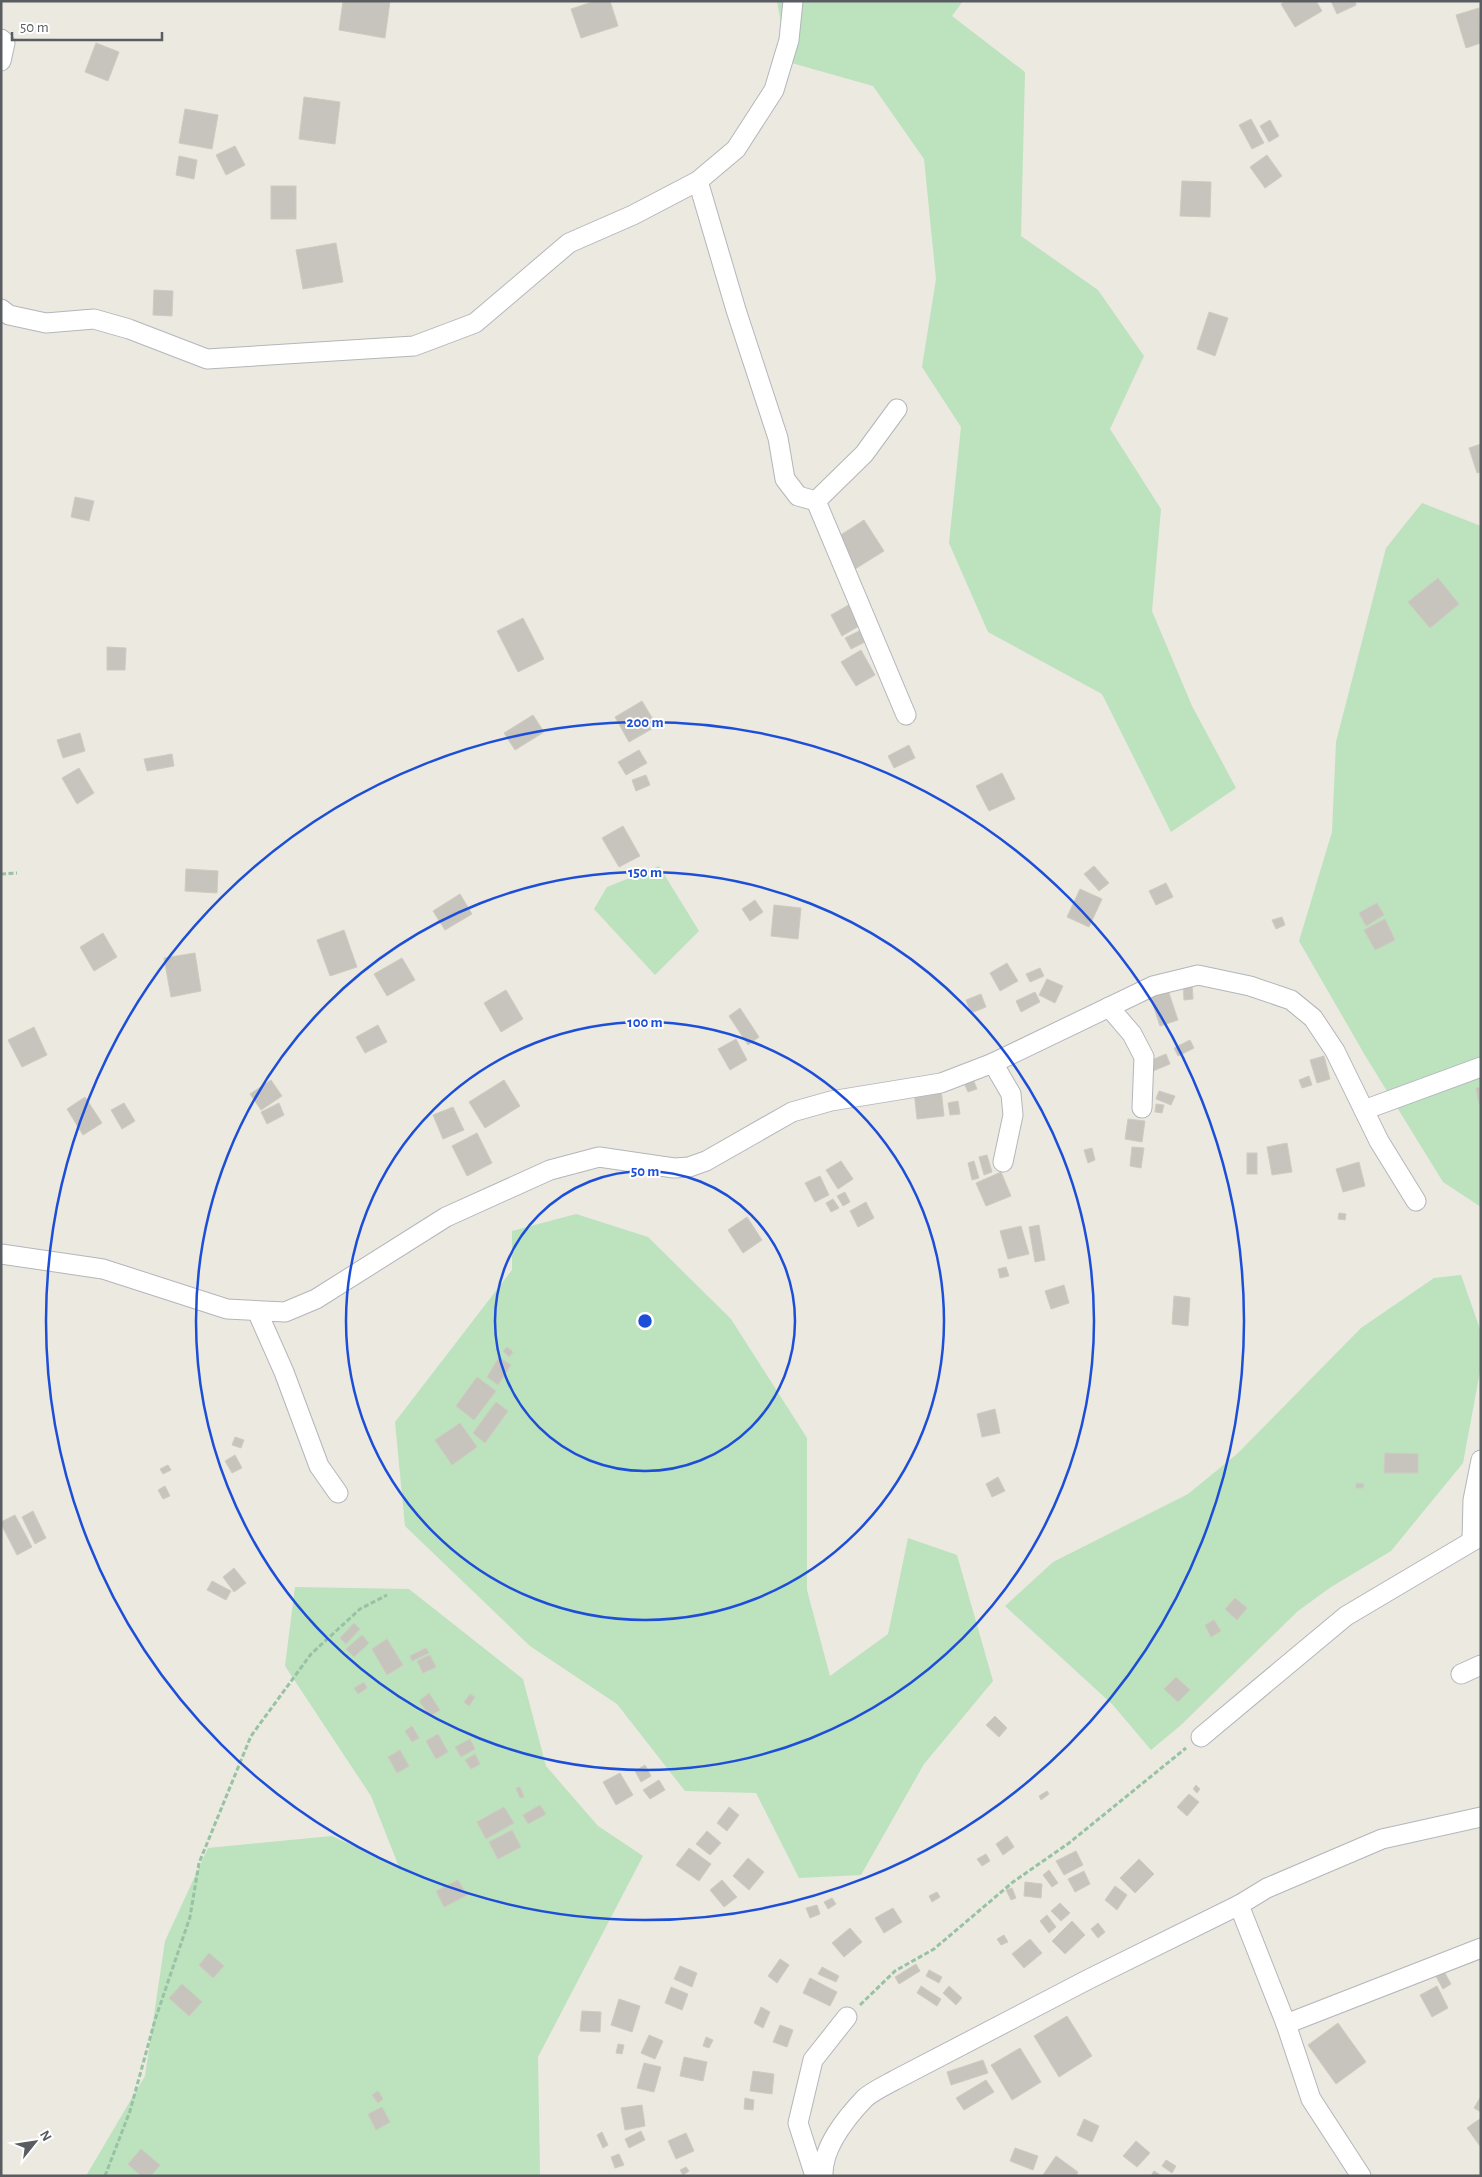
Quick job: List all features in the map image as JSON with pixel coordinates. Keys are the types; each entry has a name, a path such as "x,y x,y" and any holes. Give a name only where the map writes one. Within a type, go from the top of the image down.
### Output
{"street":[{"path":"1,309 10,315 46,323 94,319 130,329 207,359 414,346 475,323 569,243 633,215 698,181 736,149 774,90 789,40 793,1"},
{"path":"1,38 4,43 1,61"},
{"path":"698,181 736,310 778,438 785,479 798,496 816,502 906,715"},
{"path":"816,502 864,454 897,409"},
{"path":"1,1254 103,1269 227,1309 285,1312 316,1299 446,1217 550,1170 599,1157 674,1168 689,1167 706,1161 792,1112 831,1101 941,1083 993,1063 1153,986 1198,975 1250,986 1291,1000 1313,1018 1335,1051 1379,1141 1416,1201"},
{"path":"1110,1007 1132,1034 1144,1057 1142,1108"},
{"path":"993,1063 1011,1094 1013,1114 1003,1162"},
{"path":"1364,1110 1481,1067"},
{"path":"257,1310 284,1372 319,1466 338,1494"},
{"path":"1201,1737 1346,1616 1476,1539 1473,1500 1481,1460"},
{"path":"1461,1674 1481,1665"},
{"path":"823,2176 823,2167 834,2136 866,2097 895,2080 1080,1983 1239,1905 1267,1888 1382,1839 1481,1817"},
{"path":"1239,1905 1286,2024 1311,2099 1361,2176"},
{"path":"1286,2024 1481,1948"},
{"path":"815,2176 798,2124 813,2060 847,2017"}],"path":[{"path":"1,874 17,873"},
{"path":"105,2176 130,2111 155,2020 190,1917 199,1863 251,1736 311,1654 360,1609 387,1596"},
{"path":"847,2017 895,1971 934,1949 1013,1882 1069,1843 1201,1737"}],"green space":[{"path":"777,1 963,1 952,16 1025,72 1021,236 1098,290 1144,356 1110,429 1161,509 1152,611 1192,706 1236,788 1171,832 1102,694 988,632 949,543 961,427 922,367 936,279 924,159 873,86 788,62"},
{"path":"1422,503 1481,526 1481,1207 1443,1182 1366,1057 1299,941 1332,832 1336,742 1386,548"},
{"path":"659,866 699,931 655,975 594,909 607,887"},
{"path":"576,1214 648,1237 731,1319 807,1438 807,1590 830,1676 888,1634 908,1538 957,1555 993,1681 924,1764 861,1875 799,1878 756,1793 685,1791 617,1704 530,1646 405,1526 395,1422 512,1270 512,1231"},
{"path":"1461,1275 1481,1332 1481,1366 1463,1463 1391,1551 1331,1587 1298,1611 1181,1725 1151,1750 1113,1705 1005,1606 1053,1562 1188,1494 1237,1454 1361,1328 1434,1278"},
{"path":"295,1587 409,1589 523,1679 546,1766 598,1826 643,1856 538,2057 540,2176 86,2176 145,2076 165,1941 208,1848 332,1836 399,1867 371,1796 285,1666"}],"building":[{"path":"343,1 390,1 385,38 339,30"},
{"path":"595,1 610,1 618,26 581,38 571,9"},
{"path":"1286,1 1316,1 1322,11 1295,27 1281,4"},
{"path":"1331,1 1355,1 1356,5 1337,14"},
{"path":"1479,8 1481,43 1466,48 1456,15"},
{"path":"96,43 119,52 108,81 85,72"},
{"path":"304,97 340,102 335,144 299,139"},
{"path":"185,109 218,115 212,149 179,143"},
{"path":"1251,119 1264,143 1252,149 1239,125"},
{"path":"1270,120 1279,136 1269,142 1260,126"},
{"path":"235,146 245,165 226,175 216,155"},
{"path":"1267,155 1282,176 1265,188 1250,167"},
{"path":"179,156 197,160 194,179 176,175"},
{"path":"1182,181 1211,182 1210,217 1180,216"},
{"path":"271,186 296,186 296,219 271,219"},
{"path":"336,243 343,282 303,289 296,250"},
{"path":"154,290 173,291 172,316 153,315"},
{"path":"1209,312 1228,318 1215,356 1197,349"},
{"path":"1481,444 1481,472 1477,473 1469,448"},
{"path":"75,497 94,501 89,521 71,517"},
{"path":"864,520 884,551 855,569 836,538"},
{"path":"1438,578 1459,604 1430,628 1408,602"},
{"path":"852,603 864,623 842,636 831,615"},
{"path":"523,618 544,659 518,672 497,631"},
{"path":"861,630 867,641 851,649 845,638"},
{"path":"107,647 126,648 125,670 107,670"},
{"path":"861,650 875,675 856,686 841,662"},
{"path":"642,701 657,726 629,742 615,717"},
{"path":"533,715 544,732 515,750 504,733"},
{"path":"80,733 85,751 63,758 57,740"},
{"path":"909,745 915,758 894,768 888,756"},
{"path":"639,750 647,763 626,775 618,762"},
{"path":"172,754 174,766 147,771 144,759"},
{"path":"79,768 94,793 77,804 62,778"},
{"path":"1002,773 1015,799 989,811 976,786"},
{"path":"646,775 650,785 636,791 632,780"},
{"path":"623,826 640,856 619,867 602,838"},
{"path":"1094,866 1109,883 1099,891 1084,874"},
{"path":"186,869 218,871 217,893 185,891"},
{"path":"1166,883 1173,897 1156,905 1149,891"},
{"path":"1080,889 1102,899 1089,927 1067,917"},
{"path":"460,894 472,914 445,930 433,911"},
{"path":"755,900 763,912 750,921 742,909"},
{"path":"1377,903 1384,915 1366,926 1359,913"},
{"path":"774,905 801,908 798,939 771,936"},
{"path":"1282,917 1285,925 1276,929 1272,920"},
{"path":"1385,919 1395,940 1375,950 1364,930"},
{"path":"344,930 357,967 330,976 317,940"},
{"path":"103,933 117,957 94,971 80,947"},
{"path":"195,953 201,991 171,997 164,958"},
{"path":"402,958 415,980 387,996 374,974"},
{"path":"1007,963 1018,981 1000,991 990,973"},
{"path":"1040,968 1044,976 1030,982 1026,974"},
{"path":"1047,979 1063,986 1055,1003 1039,995"},
{"path":"1192,979 1193,999 1184,1000 1183,980"},
{"path":"506,990 523,1019 501,1032 484,1003"},
{"path":"1168,990 1178,1020 1160,1026 1150,996"},
{"path":"1035,992 1040,1002 1021,1012 1016,1001"},
{"path":"981,994 986,1007 971,1013 966,1000"},
{"path":"740,1008 759,1037 748,1045 729,1016"},
{"path":"378,1025 387,1042 365,1053 356,1037"},
{"path":"34,1027 47,1055 22,1067 8,1040"},
{"path":"736,1039 747,1060 730,1070 718,1049"},
{"path":"1190,1040 1194,1048 1178,1056 1174,1048"},
{"path":"1166,1054 1170,1064 1153,1071 1149,1061"},
{"path":"1324,1056 1330,1079 1317,1083 1310,1060"},
{"path":"1309,1076 1312,1085 1302,1088 1299,1080"},
{"path":"973,1079 977,1089 968,1092 964,1083"},
{"path":"271,1080 282,1096 261,1110 250,1094"},
{"path":"504,1080 520,1106 485,1128 469,1102"},
{"path":"1481,1087 1481,1104 1479,1104 1476,1088"},
{"path":"941,1089 944,1116 917,1119 914,1091"},
{"path":"1159,1091 1175,1096 1171,1105 1156,1099"},
{"path":"85,1097 102,1123 83,1135 67,1109"},
{"path":"958,1101 960,1114 950,1115 948,1103"},
{"path":"124,1103 135,1121 122,1129 111,1110"},
{"path":"279,1103 284,1115 267,1124 261,1112"},
{"path":"1156,1104 1164,1105 1162,1113 1155,1112"},
{"path":"453,1107 464,1130 443,1139 433,1115"},
{"path":"1128,1119 1145,1121 1142,1142 1125,1139"},
{"path":"477,1133 492,1163 467,1176 452,1146"},
{"path":"1287,1143 1292,1172 1272,1175 1267,1147"},
{"path":"1132,1147 1144,1148 1141,1168 1130,1166"},
{"path":"1092,1148 1095,1160 1088,1163 1084,1150"},
{"path":"1247,1153 1257,1153 1257,1174 1247,1174"},
{"path":"987,1155 992,1172 984,1175 979,1157"},
{"path":"841,1161 853,1179 838,1189 826,1170"},
{"path":"974,1161 979,1178 972,1180 968,1163"},
{"path":"1359,1162 1365,1186 1343,1192 1336,1169"},
{"path":"1001,1172 1011,1196 986,1206 976,1183"},
{"path":"820,1176 829,1195 815,1202 805,1183"},
{"path":"845,1192 850,1202 843,1206 837,1196"},
{"path":"833,1199 839,1208 831,1212 826,1203"},
{"path":"866,1202 874,1218 858,1227 850,1211"},
{"path":"1339,1213 1346,1214 1345,1220 1338,1219"},
{"path":"747,1217 762,1240 743,1253 728,1230"},
{"path":"1039,1225 1045,1260 1035,1262 1029,1227"},
{"path":"1021,1226 1029,1254 1008,1259 1000,1231"},
{"path":"1006,1267 1009,1276 1000,1278 998,1269"},
{"path":"1064,1285 1069,1303 1051,1309 1045,1291"},
{"path":"1174,1296 1190,1298 1188,1326 1172,1324"},
{"path":"507,1347 513,1352 509,1357 503,1351"},
{"path":"499,1357 511,1365 498,1385 487,1377"},
{"path":"477,1377 496,1391 474,1420 456,1406"},
{"path":"496,1402 508,1411 485,1443 473,1433"},
{"path":"995,1409 1000,1433 982,1437 977,1414"},
{"path":"460,1423 477,1447 452,1465 435,1440"},
{"path":"235,1437 244,1440 241,1448 232,1445"},
{"path":"1385,1453 1418,1454 1418,1473 1384,1473"},
{"path":"235,1455 242,1468 232,1473 225,1461"},
{"path":"168,1465 171,1470 163,1474 160,1469"},
{"path":"998,1477 1005,1491 992,1497 986,1484"},
{"path":"1356,1483 1364,1484 1363,1488 1356,1488"},
{"path":"165,1486 170,1496 163,1499 158,1490"},
{"path":"33,1511 46,1538 35,1544 22,1517"},
{"path":"15,1515 32,1547 17,1555 1,1524 1,1522"},
{"path":"234,1568 246,1583 234,1592 223,1577"},
{"path":"212,1581 231,1591 226,1600 207,1590"},
{"path":"1235,1598 1247,1608 1237,1620 1225,1609"},
{"path":"1214,1620 1221,1631 1211,1637 1205,1625"},
{"path":"354,1623 360,1629 346,1644 340,1638"},
{"path":"362,1635 369,1643 354,1657 346,1649"},
{"path":"387,1639 403,1665 387,1675 372,1649"},
{"path":"426,1648 429,1653 412,1661 410,1656"},
{"path":"430,1655 436,1667 423,1673 417,1661"},
{"path":"1176,1677 1190,1690 1178,1702 1164,1689"},
{"path":"364,1682 367,1688 358,1694 354,1688"},
{"path":"429,1693 440,1710 430,1716 419,1701"},
{"path":"470,1694 475,1697 469,1706 464,1702"},
{"path":"995,1716 1007,1728 999,1737 986,1725"},
{"path":"412,1726 419,1738 412,1742 405,1731"},
{"path":"438,1734 448,1752 436,1759 426,1741"},
{"path":"470,1739 475,1749 461,1757 455,1747"},
{"path":"400,1750 409,1766 397,1773 388,1757"},
{"path":"475,1754 480,1764 471,1769 465,1760"},
{"path":"645,1765 651,1776 641,1782 635,1771"},
{"path":"620,1773 633,1795 616,1805 603,1782"},
{"path":"659,1780 665,1790 650,1799 643,1790"},
{"path":"1196,1785 1200,1789 1197,1793 1193,1789"},
{"path":"520,1787 524,1797 520,1798 516,1788"},
{"path":"1047,1791 1049,1794 1041,1800 1039,1796"},
{"path":"1189,1794 1199,1802 1187,1816 1177,1807"},
{"path":"540,1805 546,1814 528,1824 523,1815"},
{"path":"504,1807 514,1823 486,1839 477,1822"},
{"path":"729,1807 739,1815 727,1831 717,1823"},
{"path":"512,1830 521,1847 498,1859 489,1842"},
{"path":"707,1831 721,1843 710,1855 696,1844"},
{"path":"1007,1836 1014,1847 1003,1855 996,1844"},
{"path":"689,1848 711,1864 699,1881 676,1865"},
{"path":"1076,1851 1083,1865 1064,1875 1056,1861"},
{"path":"986,1854 990,1861 982,1866 977,1859"},
{"path":"748,1858 764,1872 749,1890 733,1876"},
{"path":"1139,1859 1154,1874 1135,1893 1120,1878"},
{"path":"1049,1870 1058,1883 1052,1887 1043,1875"},
{"path":"1084,1871 1090,1884 1075,1892 1068,1879"},
{"path":"458,1880 467,1895 444,1907 436,1891"},
{"path":"722,1880 737,1897 724,1907 710,1890"},
{"path":"1025,1882 1042,1884 1041,1898 1024,1896"},
{"path":"1115,1886 1127,1895 1117,1910 1105,1900"},
{"path":"1012,1888 1016,1898 1011,1900 1006,1890"},
{"path":"937,1892 940,1897 932,1902 929,1896"},
{"path":"832,1898 836,1904 828,1909 824,1902"},
{"path":"1060,1903 1070,1913 1061,1921 1051,1911"},
{"path":"817,1905 820,1914 810,1918 806,1908"},
{"path":"893,1908 902,1922 884,1933 875,1918"},
{"path":"1047,1915 1056,1927 1049,1933 1040,1921"},
{"path":"1072,1921 1085,1935 1065,1954 1052,1941"},
{"path":"1098,1923 1105,1932 1098,1938 1091,1929"},
{"path":"850,1928 862,1942 844,1957 832,1943"},
{"path":"1004,1935 1008,1942 1001,1945 997,1939"},
{"path":"1030,1939 1042,1953 1024,1968 1012,1954"},
{"path":"209,1953 224,1966 213,1978 199,1965"},
{"path":"780,1959 789,1965 777,1983 768,1976"},
{"path":"916,1964 920,1971 899,1984 895,1977"},
{"path":"680,1966 697,1973 692,1987 674,1979"},
{"path":"1441,1966 1451,1984 1443,1989 1433,1971"},
{"path":"822,1967 839,1976 836,1982 818,1974"},
{"path":"929,1970 942,1977 939,1983 926,1976"},
{"path":"810,1978 837,1992 830,2006 803,1993"},
{"path":"182,1984 202,2002 189,2016 169,1998"},
{"path":"921,1986 941,1999 937,2006 917,1993"},
{"path":"949,1986 962,1998 956,2005 943,1993"},
{"path":"1437,1986 1448,2008 1432,2017 1420,1995"},
{"path":"671,1987 688,1994 682,2010 665,2003"},
{"path":"619,1999 640,2006 632,2032 611,2025"},
{"path":"761,2007 770,2012 763,2028 754,2023"},
{"path":"582,2011 601,2012 600,2032 580,2031"},
{"path":"1067,2016 1092,2056 1059,2077 1034,2036"},
{"path":"1338,2023 1366,2062 1336,2084 1308,2045"},
{"path":"780,2025 793,2030 787,2047 773,2042"},
{"path":"649,2035 663,2041 655,2059 641,2053"},
{"path":"706,2037 713,2040 709,2048 703,2046"},
{"path":"618,2044 624,2045 622,2054 616,2053"},
{"path":"1020,2048 1041,2082 1012,2100 991,2065"},
{"path":"684,2057 707,2062 703,2081 680,2076"},
{"path":"983,2060 988,2073 951,2085 947,2072"},
{"path":"644,2063 661,2067 654,2092 637,2088"},
{"path":"753,2071 774,2074 772,2094 750,2091"},
{"path":"986,2080 994,2092 964,2110 956,2098"},
{"path":"378,2091 383,2099 378,2103 372,2095"},
{"path":"1481,2096 1481,2112 1474,2108"},
{"path":"745,2098 754,2100 753,2110 744,2109"},
{"path":"642,2105 645,2126 625,2130 621,2108"},
{"path":"382,2107 390,2122 376,2130 368,2114"},
{"path":"1481,2118 1481,2145 1480,2146 1467,2128"},
{"path":"1084,2119 1099,2126 1092,2142 1077,2135"},
{"path":"641,2131 645,2140 629,2148 625,2139"},
{"path":"602,2132 608,2145 603,2148 597,2135"},
{"path":"686,2133 694,2151 676,2159 668,2141"},
{"path":"1136,2141 1150,2153 1137,2167 1123,2156"},
{"path":"1015,2148 1038,2156 1033,2170 1010,2161"},
{"path":"141,2149 160,2165 151,2176 141,2176 128,2164"},
{"path":"619,2154 624,2165 615,2168 611,2157"},
{"path":"1056,2156 1078,2172 1076,2176 1043,2175"},
{"path":"1166,2160 1176,2166 1172,2173 1162,2166"},
{"path":"686,2167 689,2171 683,2175 680,2170"},
{"path":"1154,2171 1162,2176 1151,2176"}]}
